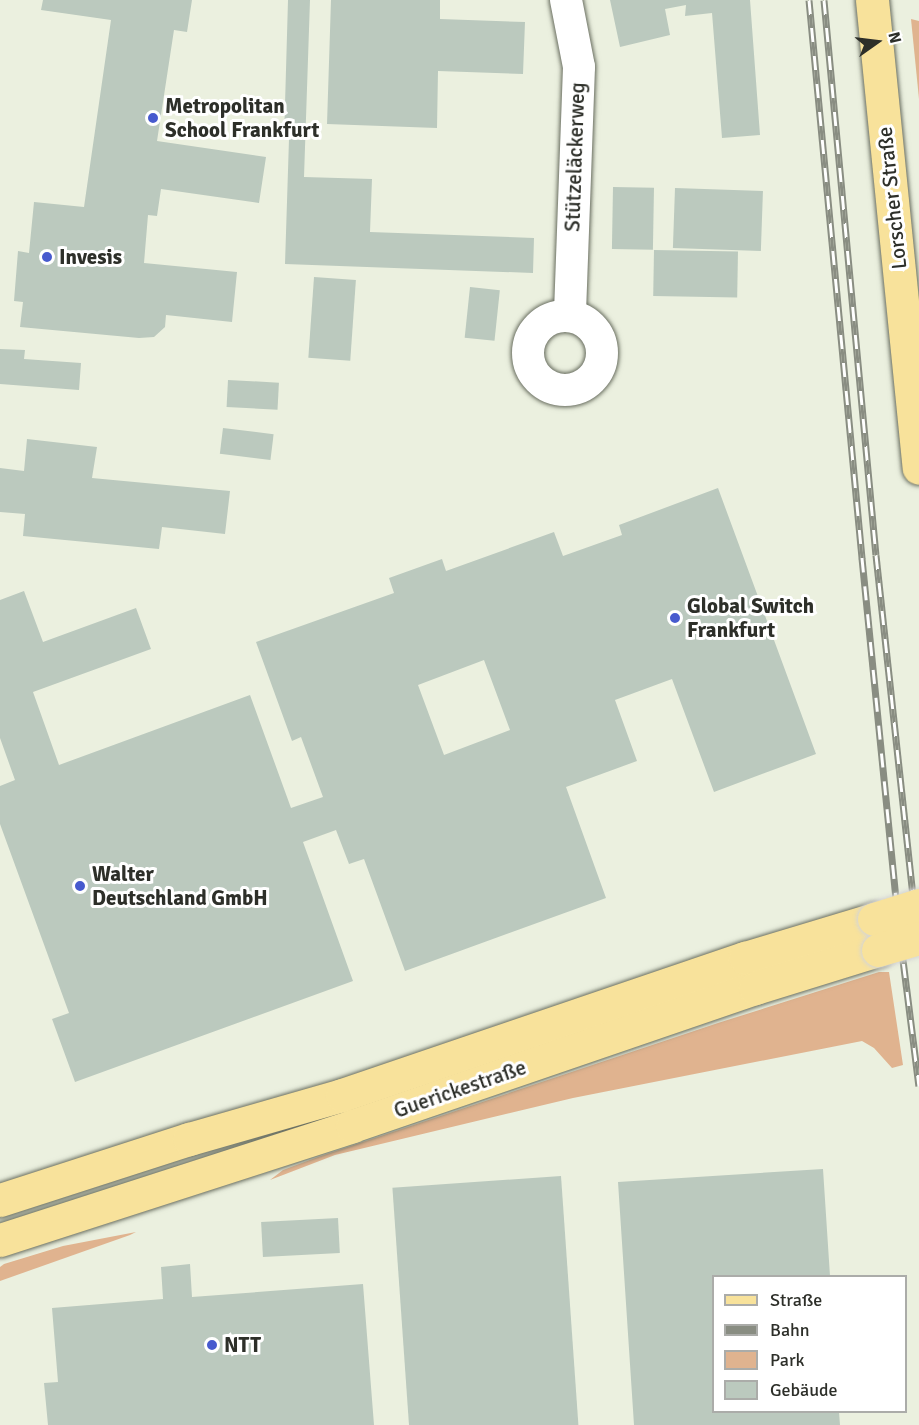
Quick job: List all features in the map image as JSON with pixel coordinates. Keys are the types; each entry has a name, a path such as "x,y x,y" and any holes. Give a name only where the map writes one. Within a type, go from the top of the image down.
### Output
{"main road":[{"name":"Lorscher Straße","path":"872,0 919,468"},
{"name":"Guerickestraße","path":"0,1240 351,1126 755,988 876,934 919,905"},
{"name":"Guerickestraße","path":"7,1193 342,1095 745,958 876,934 919,938"}],"street":[{"name":"Stützeläckerweg","path":"566,0 579,67 570,316"},
{"path":"570,316 585,321 600,338 603,354 598,373 582,388 560,391 543,385 530,368 527,347 533,332 554,317 570,316"}],"green space":[{"path":"911,19 919,21 919,99"},
{"path":"879,972 889,972 903,1065 892,1068 874,1048 862,1041 573,1098 335,1155 270,1180 283,1170 318,1157 718,1023"},
{"path":"136,1232 0,1281 0,1267 4,1264 63,1246"}],"building":[{"path":"43,0 192,0 187,32 174,30 157,141 266,157 259,203 161,189 157,216 148,215 144,263 237,272 232,322 166,315 165,327 154,337 139,338 20,327 23,302 14,301 18,251 29,253 34,202 84,207 111,20 41,10"},
{"path":"288,0 310,0 304,177 372,179 370,232 534,238 533,273 285,264 289,139 284,139"},
{"path":"331,0 440,0 440,19 525,22 523,74 438,71 437,128 327,124"},
{"path":"610,0 750,0 760,135 722,138 712,13 685,16 686,5 665,9 670,35 620,47"},
{"path":"613,187 654,188 653,250 612,249"},
{"path":"675,188 763,191 761,251 673,248"},
{"path":"654,250 738,251 737,297 653,296"},
{"path":"314,277 356,280 350,361 308,358"},
{"path":"470,287 500,290 495,341 465,338"},
{"path":"0,349 25,350 24,359 81,363 79,390 0,384"},
{"path":"228,380 279,383 278,410 227,407"},
{"path":"223,428 274,434 270,460 220,454"},
{"path":"27,439 97,447 92,478 230,491 225,534 162,527 159,549 23,536 25,514 0,512 0,468 24,471"},
{"path":"718,488 816,754 714,792 672,679 615,700 637,761 566,787 606,898 405,971 364,859 349,864 336,830 303,842 353,981 75,1082 52,1019 69,1013 0,824 0,786 15,780 0,738 0,600 24,591 43,642 136,608 151,649 33,692 59,765 250,695 291,808 323,797 301,737 292,741 256,642 394,593 389,578 442,559 446,571 554,532 563,556 622,535 619,525","holes":["484,660 510,730 444,755 418,685"]},
{"path":"823,1169 830,1275 712,1275 712,1413 839,1413 840,1425 634,1425 618,1182"},
{"path":"561,1176 578,1425 409,1425 392,1188"},
{"path":"338,1218 340,1253 263,1257 261,1222"},
{"name":"NTT","path":"190,1264 192,1297 363,1284 374,1425 48,1425 44,1383 58,1382 52,1308 163,1299 161,1267"}],"railway":[{"path":"809,0 900,936 919,1086"},
{"path":"824,0 876,555 919,954"}],"place":[{"name":"Metropolitan School Frankfurt","path":"153,118"},
{"name":"Invesis","path":"47,257"},
{"name":"Global Switch Frankfurt","path":"675,618"},
{"name":"Walter Deutschland GmbH","path":"80,886"},
{"name":"NTT","path":"212,1345"}]}
